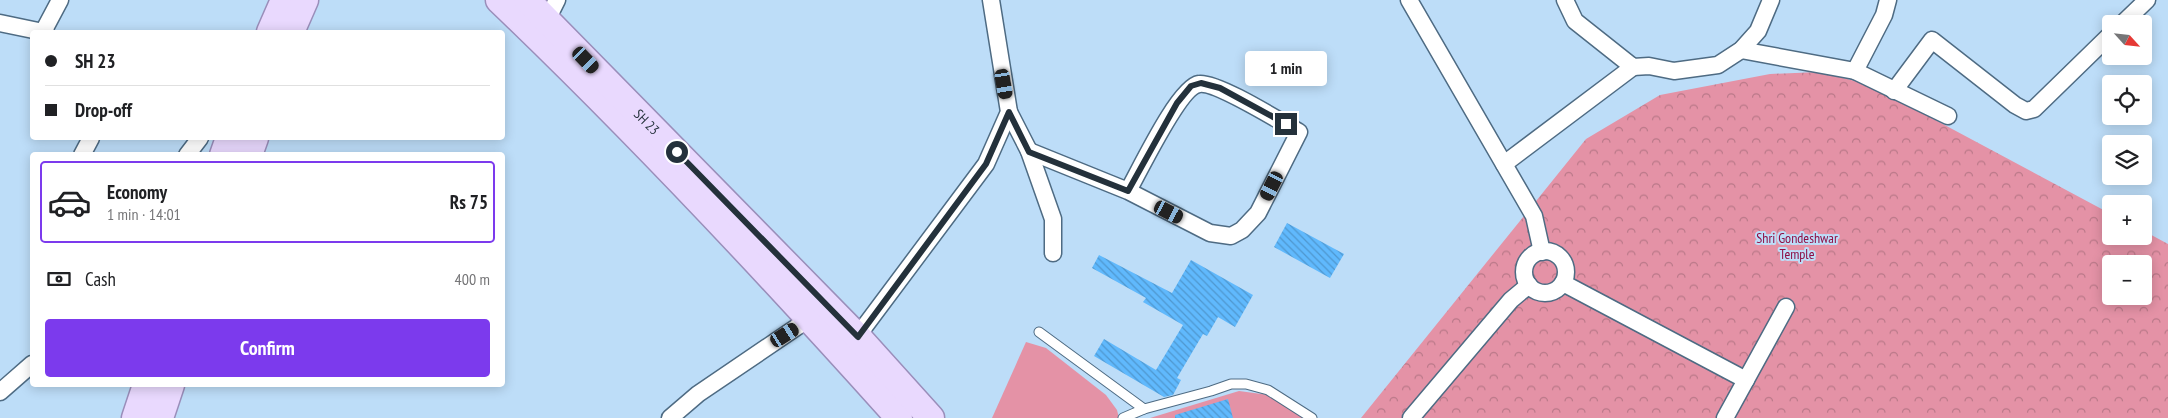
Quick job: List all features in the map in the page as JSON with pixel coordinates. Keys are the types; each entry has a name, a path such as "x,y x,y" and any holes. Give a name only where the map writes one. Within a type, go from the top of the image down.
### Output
{"main road":[{"path":"271,30 284,0"},
{"path":"293,30 305,0"},
{"path":"498,0 546,18"},
{"path":"527,0 546,18 696,185 849,345 931,418"},
{"path":"224,152 228,140"},
{"path":"250,152 254,140"},
{"path":"849,345 898,418"},
{"path":"135,418 145,387"},
{"path":"160,418 170,387"}],"street":[{"path":"45,30 60,0"},
{"path":"991,0 1009,112 1029,152 1054,219 1053,253"},
{"path":"1409,0 1534,216 1542,252"},
{"path":"1565,0 1574,21 1633,67"},
{"path":"1504,164 1633,67 1649,66 1674,71 1718,65 1741,50 1758,31 1771,0"},
{"path":"1855,71 1884,15 1888,0"},
{"path":"2131,15 2147,0"},
{"path":"0,23 34,30"},
{"path":"1894,91 1932,40 2014,105 2026,111 2034,109 2102,43"},
{"path":"1741,50 1855,71 1948,116"},
{"path":"1029,152 1128,191 1210,232 1230,236 1242,230 1258,213 1299,132 1220,88 1201,83 1191,86 1177,103 1128,191"},
{"path":"849,345 986,164 1009,112"},
{"path":"84,152 90,140"},
{"path":"190,152 199,140"},
{"path":"1542,252 1549,252 1561,258 1566,270 1563,283 1558,288 1545,293 1538,292 1529,285 1524,276 1527,262 1531,257 1542,252"},
{"path":"1563,283 1746,380"},
{"path":"1411,418 1512,300 1529,285"},
{"path":"1725,418 1786,306"},
{"path":"670,418 706,389 819,312"},
{"path":"0,392 30,366"}],"lane":[{"path":"1039,332 1144,409"},
{"path":"1123,418 1144,409 1231,384 1268,390 1312,418"}],"green space":[{"name":"Shri Gondeshwar Temple","path":"1818,72 1868,84 2102,209 2102,245 2152,245 2152,235 2168,244 2168,418 1361,418 1586,139 1660,95 1770,74"},
{"path":"1026,342 1046,348 1106,395 1117,410 1119,418 992,418"},
{"path":"1239,391 1269,395 1304,418 1150,418"}],"building":[{"path":"1287,223 1344,254 1330,278 1274,247"},
{"path":"1099,255 1172,293 1191,260 1253,295 1235,327 1218,317 1207,336 1203,334 1177,378 1181,380 1173,395 1164,397 1094,356 1104,339 1156,370 1183,325 1143,302 1146,298 1092,268"},
{"path":"1228,399 1233,418 1175,418 1175,415"}],"route":[{"path":"677,152 858,337 986,164 1009,112 1029,152 1128,191 1177,103 1191,86 1201,83 1220,88 1286,124"}]}
